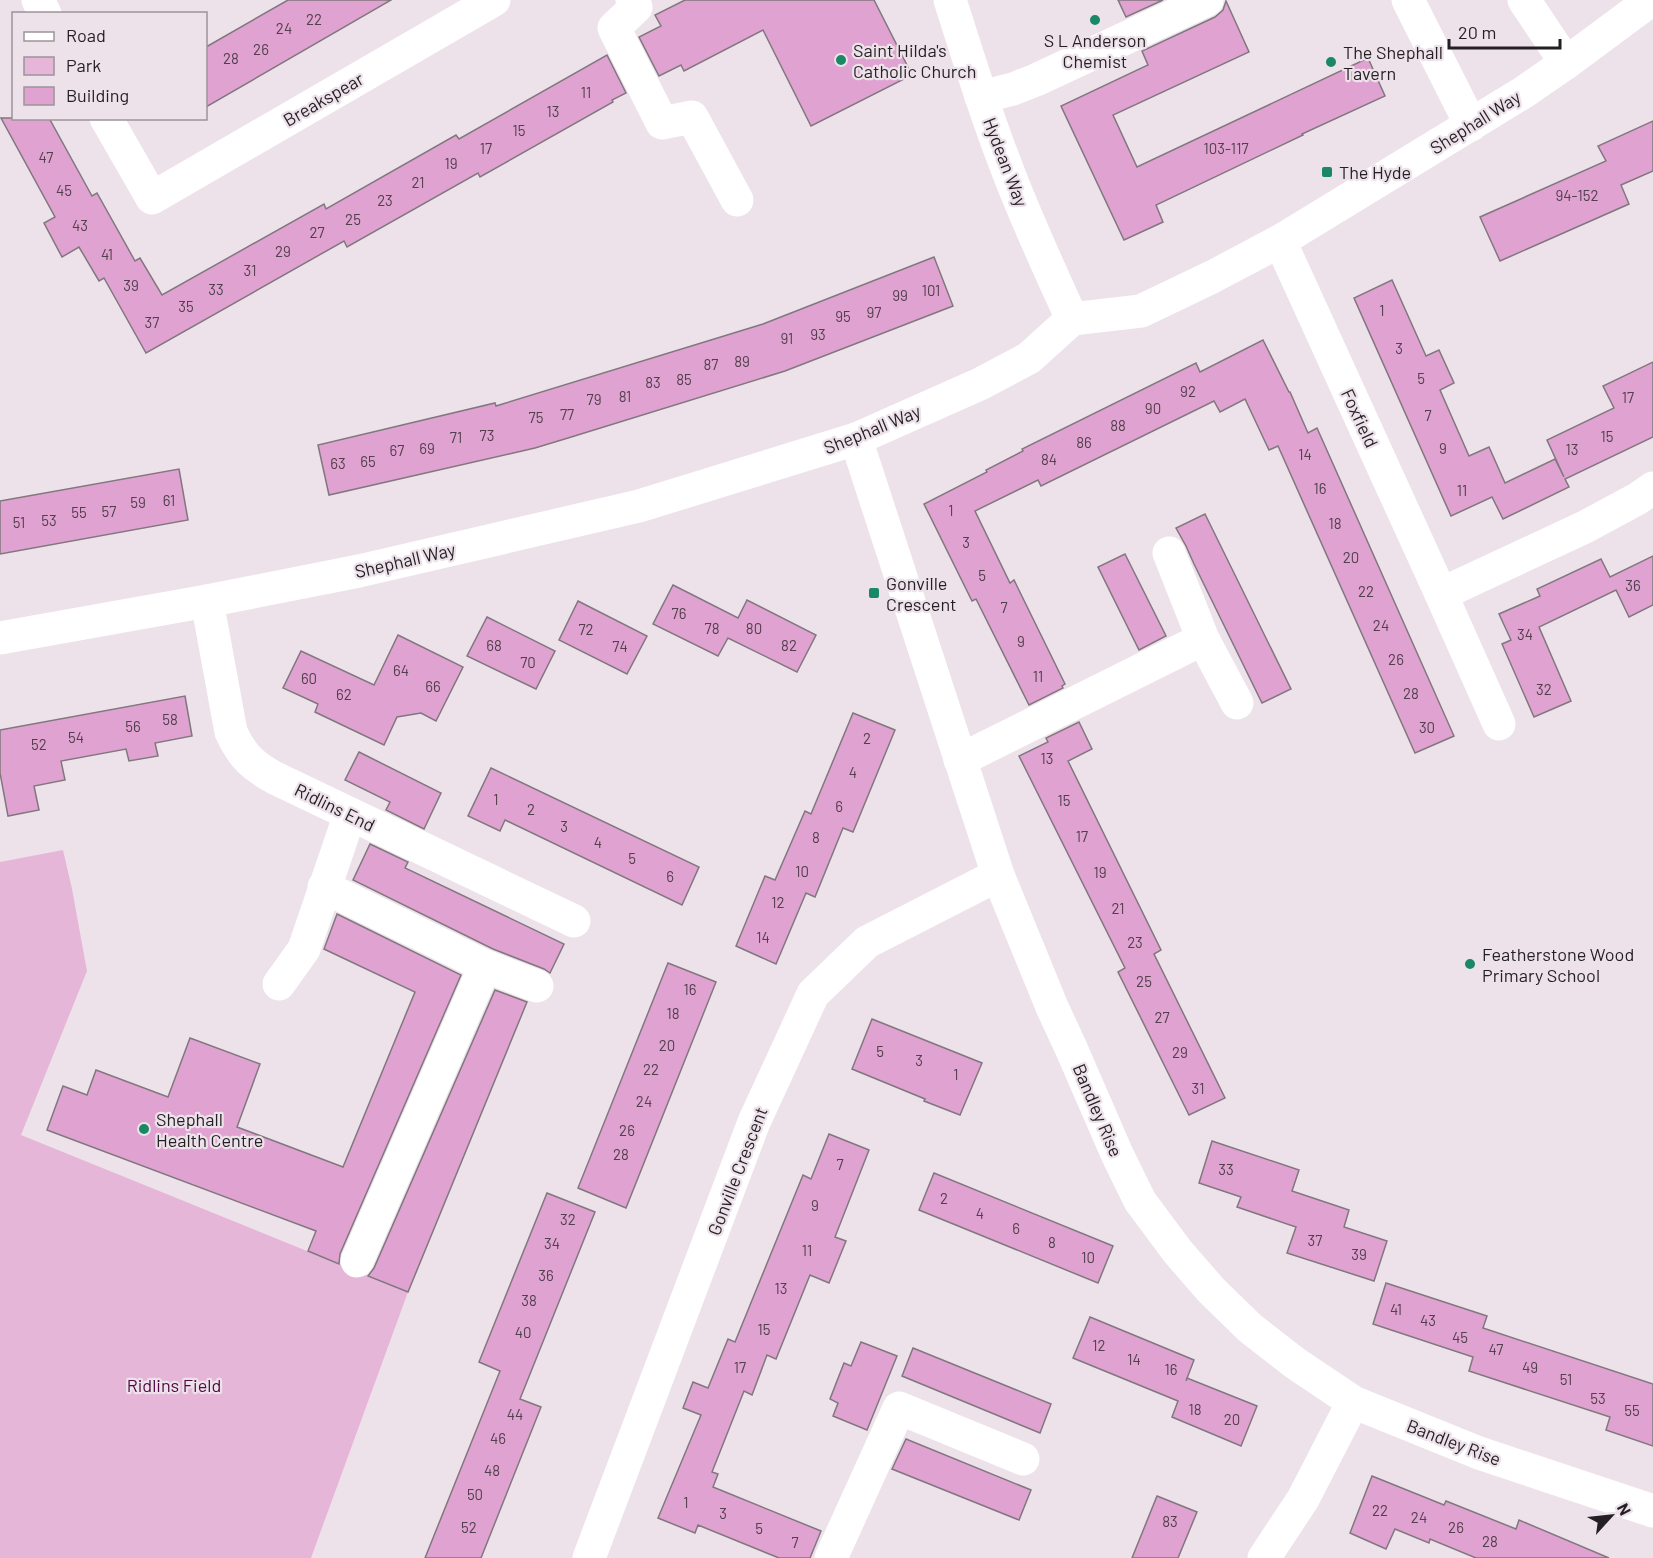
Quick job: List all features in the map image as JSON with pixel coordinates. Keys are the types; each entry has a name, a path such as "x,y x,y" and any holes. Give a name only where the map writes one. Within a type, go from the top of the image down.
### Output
{"street":[{"name":"Breakspear","path":"107,120 152,198 494,0"},
{"path":"632,0 636,7 614,28 662,123 692,117 737,200"},
{"name":"Hydean Way","path":"950,0 1003,159 1072,319"},
{"path":"981,97 1013,89 1036,80 1207,0"},
{"path":"1408,0 1471,126"},
{"path":"1524,0 1566,63"},
{"name":"Shephall Way","path":"0,638 359,571 639,506 856,439 980,384 1029,358 1072,319 1141,311 1280,241 1524,92 1651,0"},
{"name":"Foxfield","path":"1280,241 1499,724"},
{"name":"Bandley Rise","path":"856,439 998,875 1052,1007 1140,1201 1178,1252 1211,1290 1250,1328 1295,1363 1353,1402 1479,1453 1653,1511"},
{"path":"1441,594 1585,527 1653,488"},
{"path":"1169,553 1203,639 1237,703"},
{"name":"Ridlins End","path":"207,601 231,732 247,759 259,769 574,921"},
{"path":"960,760 1203,639"},
{"path":"279,984 304,949 350,814"},
{"name":"Gonville Crescent","path":"595,1556 754,1122 813,994 867,942 998,875"},
{"path":"324,888 485,966 537,986"},
{"path":"357,1262 485,966"},
{"path":"1264,1558 1303,1498 1353,1402"},
{"path":"831,1558 899,1408 1023,1459"}],"green space":[{"name":"Ridlins Field","path":"63,850 87,971 21,1135 408,1292 311,1558 0,1558 0,862"}],"building":[{"path":"288,0 391,0 207,106 207,46"},
{"name":"Saint Hilda's Catholic Church","path":"685,0 874,0 912,75 811,126 763,30 684,71 681,65 659,76 639,37 661,26 655,15"},
{"path":"1118,0 1163,0 1126,17"},
{"path":"1226,1 1249,52 1113,115 1137,167 1368,58 1385,96 1156,205 1163,222 1124,240 1061,106 1148,65 1142,51 1215,17 1223,10"},
{"path":"607,55 626,93 480,177 478,173 347,247 344,241 146,353 104,278 99,281 79,247 62,257 44,223 55,217 1,118 50,120 92,196 97,193 135,261 140,258 162,295 324,204 326,209 456,135 459,139"},
{"path":"1653,121 1653,171 1621,185 1629,204 1500,261 1480,217 1606,161 1598,146"},
{"path":"934,257 953,306 785,371 535,448 329,495 318,445 495,403 496,406 763,324"},
{"path":"1392,280 1426,356 1439,350 1454,383 1440,390 1469,456 1489,447 1505,483 1555,459 1564,477 1547,440 1614,408 1603,386 1653,362 1653,437 1565,479 1569,487 1503,519 1492,497 1451,516 1354,298"},
{"path":"1263,340 1308,433 1317,428 1454,736 1415,753 1278,446 1269,450 1245,399 1220,412 1214,401 1041,486 1038,480 975,511 1010,583 1014,580 1065,684 1063,688 1029,705 976,599 972,601 924,504 987,472 986,470 1023,451 1022,449 1196,363 1200,372"},
{"path":"179,469 188,520 0,554 0,501"},
{"path":"1205,514 1291,689 1262,703 1176,528"},
{"path":"1125,554 1166,636 1139,650 1098,567"},
{"path":"1653,556 1653,605 1629,617 1616,590 1539,627 1571,701 1534,717 1502,644 1511,640 1499,614 1540,596 1537,589 1601,559 1610,577"},
{"path":"673,585 738,618 747,600 816,635 797,672 728,638 718,656 653,624"},
{"path":"578,601 647,636 627,674 559,640"},
{"path":"487,617 555,651 536,689 467,656"},
{"path":"398,635 463,667 436,721 421,713 397,717 384,745 315,712 318,704 283,688 301,651 374,685"},
{"path":"185,696 192,736 155,743 158,756 129,761 126,749 61,761 65,780 34,786 39,810 8,816 0,773 0,730"},
{"path":"853,713 895,730 853,832 843,828 815,897 806,893 776,964 736,946 765,876 775,880 805,811 811,814"},
{"path":"1079,722 1092,749 1068,761 1161,950 1154,954 1225,1098 1189,1115 1118,972 1125,968 1019,756 1048,742 1046,738"},
{"path":"359,752 441,793 424,829 386,810 390,802 345,780"},
{"path":"491,768 699,867 682,905 505,820 500,831 468,816"},
{"path":"370,844 408,862 405,868 564,944 550,973 493,949 353,880"},
{"path":"337,914 461,975 340,1254 339,1264 308,1251 316,1231 47,1130 63,1086 87,1095 96,1070 168,1097 190,1038 260,1064 237,1127 343,1167 415,992 324,949"},
{"path":"668,963 716,982 626,1208 578,1188"},
{"path":"495,990 527,1002 408,1292 368,1276 374,1268"},
{"path":"872,1019 982,1063 960,1115 852,1069"},
{"path":"829,1134 869,1150 835,1237 846,1241 829,1283 810,1275 776,1359 767,1355 752,1395 744,1391 712,1472 718,1474 713,1487 821,1531 810,1558 779,1558 698,1525 695,1533 658,1518 701,1415 683,1408 693,1382 708,1388 728,1339 735,1342 803,1175 811,1179"},
{"path":"1212,1141 1299,1170 1292,1191 1349,1210 1344,1227 1387,1241 1374,1281 1287,1253 1296,1227 1237,1207 1241,1197 1199,1183"},
{"path":"934,1173 1113,1246 1098,1283 919,1210"},
{"path":"547,1193 595,1212 520,1399 541,1407 481,1558 425,1558 500,1371 479,1362"},
{"path":"1386,1283 1487,1316 1483,1328 1653,1384 1653,1446 1606,1430 1610,1417 1469,1371 1473,1357 1373,1324"},
{"path":"1090,1317 1194,1360 1187,1378 1257,1406 1241,1446 1172,1417 1178,1401 1073,1358"},
{"path":"861,1342 897,1356 867,1430 833,1416 838,1403 830,1399 844,1363 851,1366"},
{"path":"913,1348 1051,1404 1040,1433 902,1376"},
{"path":"906,1439 1031,1490 1019,1520 892,1469"},
{"path":"1372,1476 1444,1505 1446,1501 1516,1529 1519,1520 1609,1558 1476,1558 1430,1539 1429,1543 1395,1529 1386,1549 1350,1533"},
{"path":"1157,1496 1197,1512 1178,1558 1132,1558"}],"place":[{"name":"S L Anderson Chemist","path":"1095,20"},
{"name":"Saint Hilda's Catholic Church","path":"841,60"},
{"name":"The Shephall Tavern","path":"1331,62"},
{"name":"The Hyde","path":"1327,172"},
{"name":"Gonville Crescent","path":"874,593"},
{"name":"Featherstone Wood Primary School","path":"1470,964"},
{"name":"Shephall Health Centre","path":"144,1129"}]}
